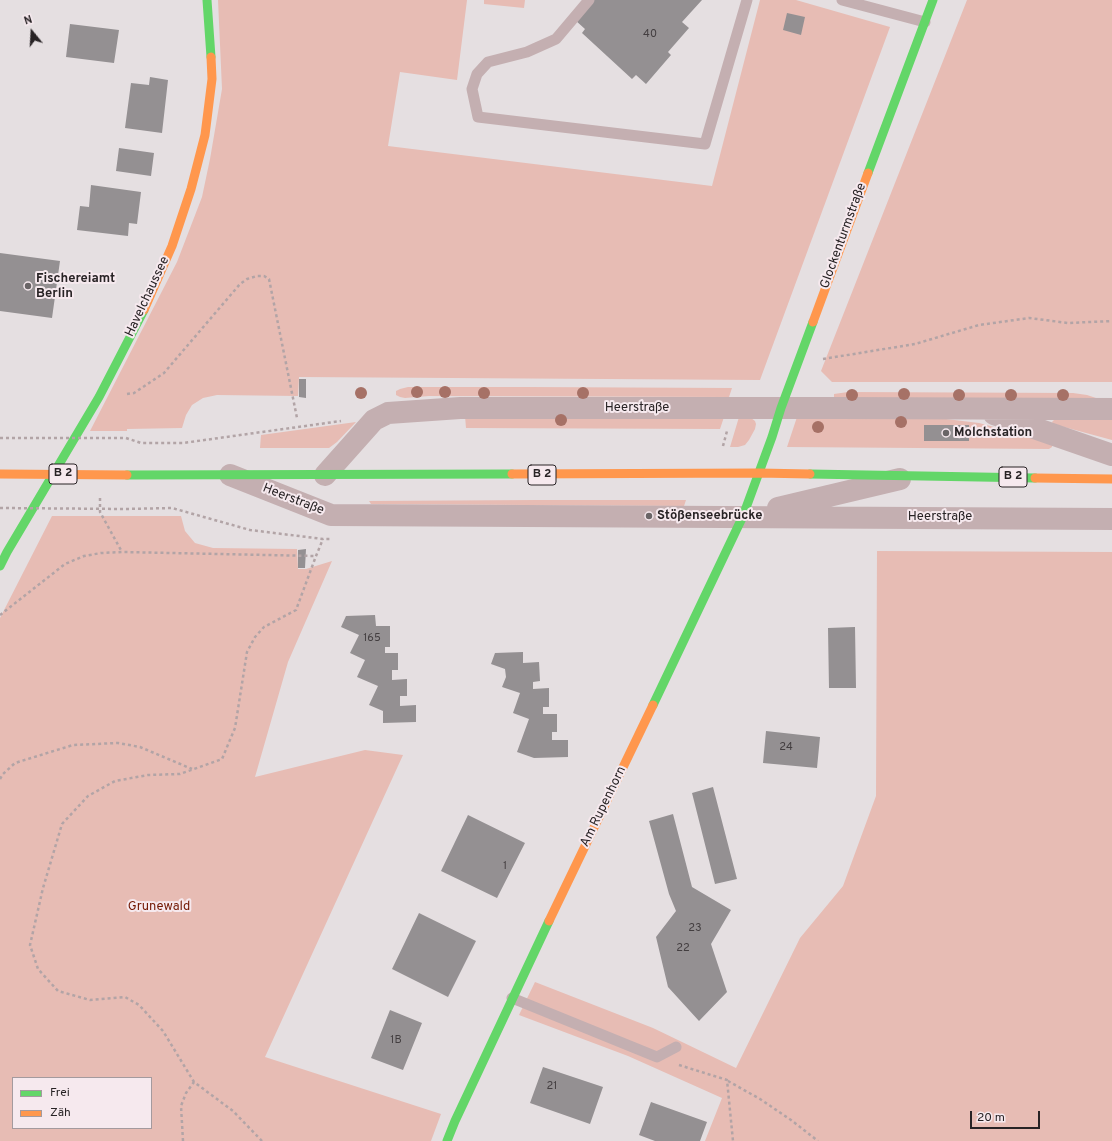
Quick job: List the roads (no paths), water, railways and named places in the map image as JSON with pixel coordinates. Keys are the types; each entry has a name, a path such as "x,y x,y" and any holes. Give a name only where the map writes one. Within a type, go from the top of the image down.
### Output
{"street":[{"name":"Havelchaussee","path":"0,566 99,397 149,301 172,246 191,189 205,135 212,79 207,0"},
{"name":"Glockenturmstraße","path":"758,473 860,193 934,0"},
{"name":"Heerstraße","path":"325,475 374,420 388,413 460,408 1112,409"},
{"name":"Heerstraße","path":"976,408 1112,455"},
{"name":"Heerstraße","path":"0,474 325,475 758,473 1112,479"},
{"name":"Am Rupenhorn","path":"447,1141 512,998 744,516 758,473"},
{"name":"Heerstraße","path":"228,475 331,515 1112,519"},
{"name":"Heerstraße","path":"744,516 914,476"}],"lane":[{"path":"589,0 556,39 527,52 488,62 477,74 472,89 478,117 705,144 747,0"},
{"path":"842,0 925,22"},
{"path":"512,998 657,1057 676,1047"}],"place":[{"name":"Fischereiamt Berlin","path":"28,286"},
{"name":"Molchstation","path":"946,433"},
{"name":"Stößenseebrücke","path":"649,516"}],"park label":[{"name":"Grunewald","path":"159,907"}]}
